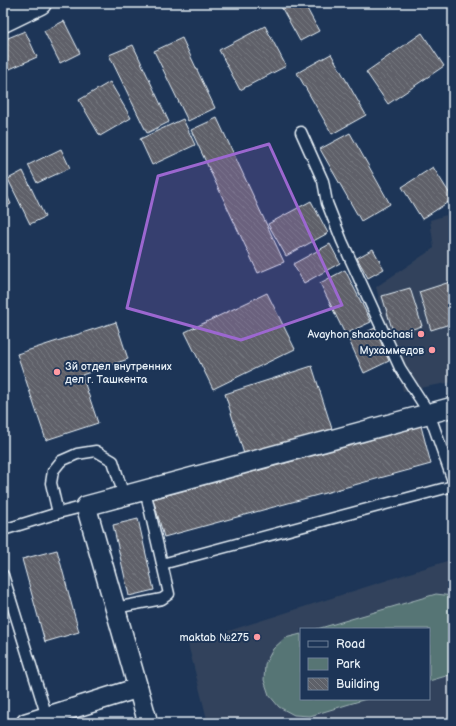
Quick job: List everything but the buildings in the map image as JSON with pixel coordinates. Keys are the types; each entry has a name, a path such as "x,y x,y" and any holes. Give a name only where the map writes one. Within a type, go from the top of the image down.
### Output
{"street":[{"path":"11,12 40,3"},
{"path":"148,723 86,506 453,407"},
{"path":"26,723 138,688"}],"lane":[{"path":"301,132 323,181 327,202 342,241 400,368 429,413 453,481"},
{"path":"58,513 51,483 53,471 61,461 77,454 96,451 114,462 124,496"},
{"path":"162,564 453,486"},
{"path":"115,608 162,599 169,594 144,490"},
{"path":"3,530 86,506"},
{"path":"3,575 5,589 47,717"}],"highlighted area":[{"path":"269,144 342,305 241,340 127,308 158,176"}],"shaded area":[{"name":"Avayhon shaxobchasi","path":"453,213 453,382 403,391 376,287 434,248 430,220"},
{"name":"maktab №275","path":"453,559 453,723 208,723 188,644"}],"green space":[{"path":"436,594 453,596 453,674 430,681 430,628 320,628"},
{"path":"300,634 300,700 363,700 310,716 294,715 279,707 269,695 264,680 265,664 273,649 285,638"}],"place":[{"name":"Avayhon shaxobchasi","path":"421,334"},
{"name":"Мухаммедов","path":"432,350"},
{"name":"3й отдел внутренних дел г. Ташкента","path":"57,372"},
{"name":"maktab №275","path":"257,637"}]}
